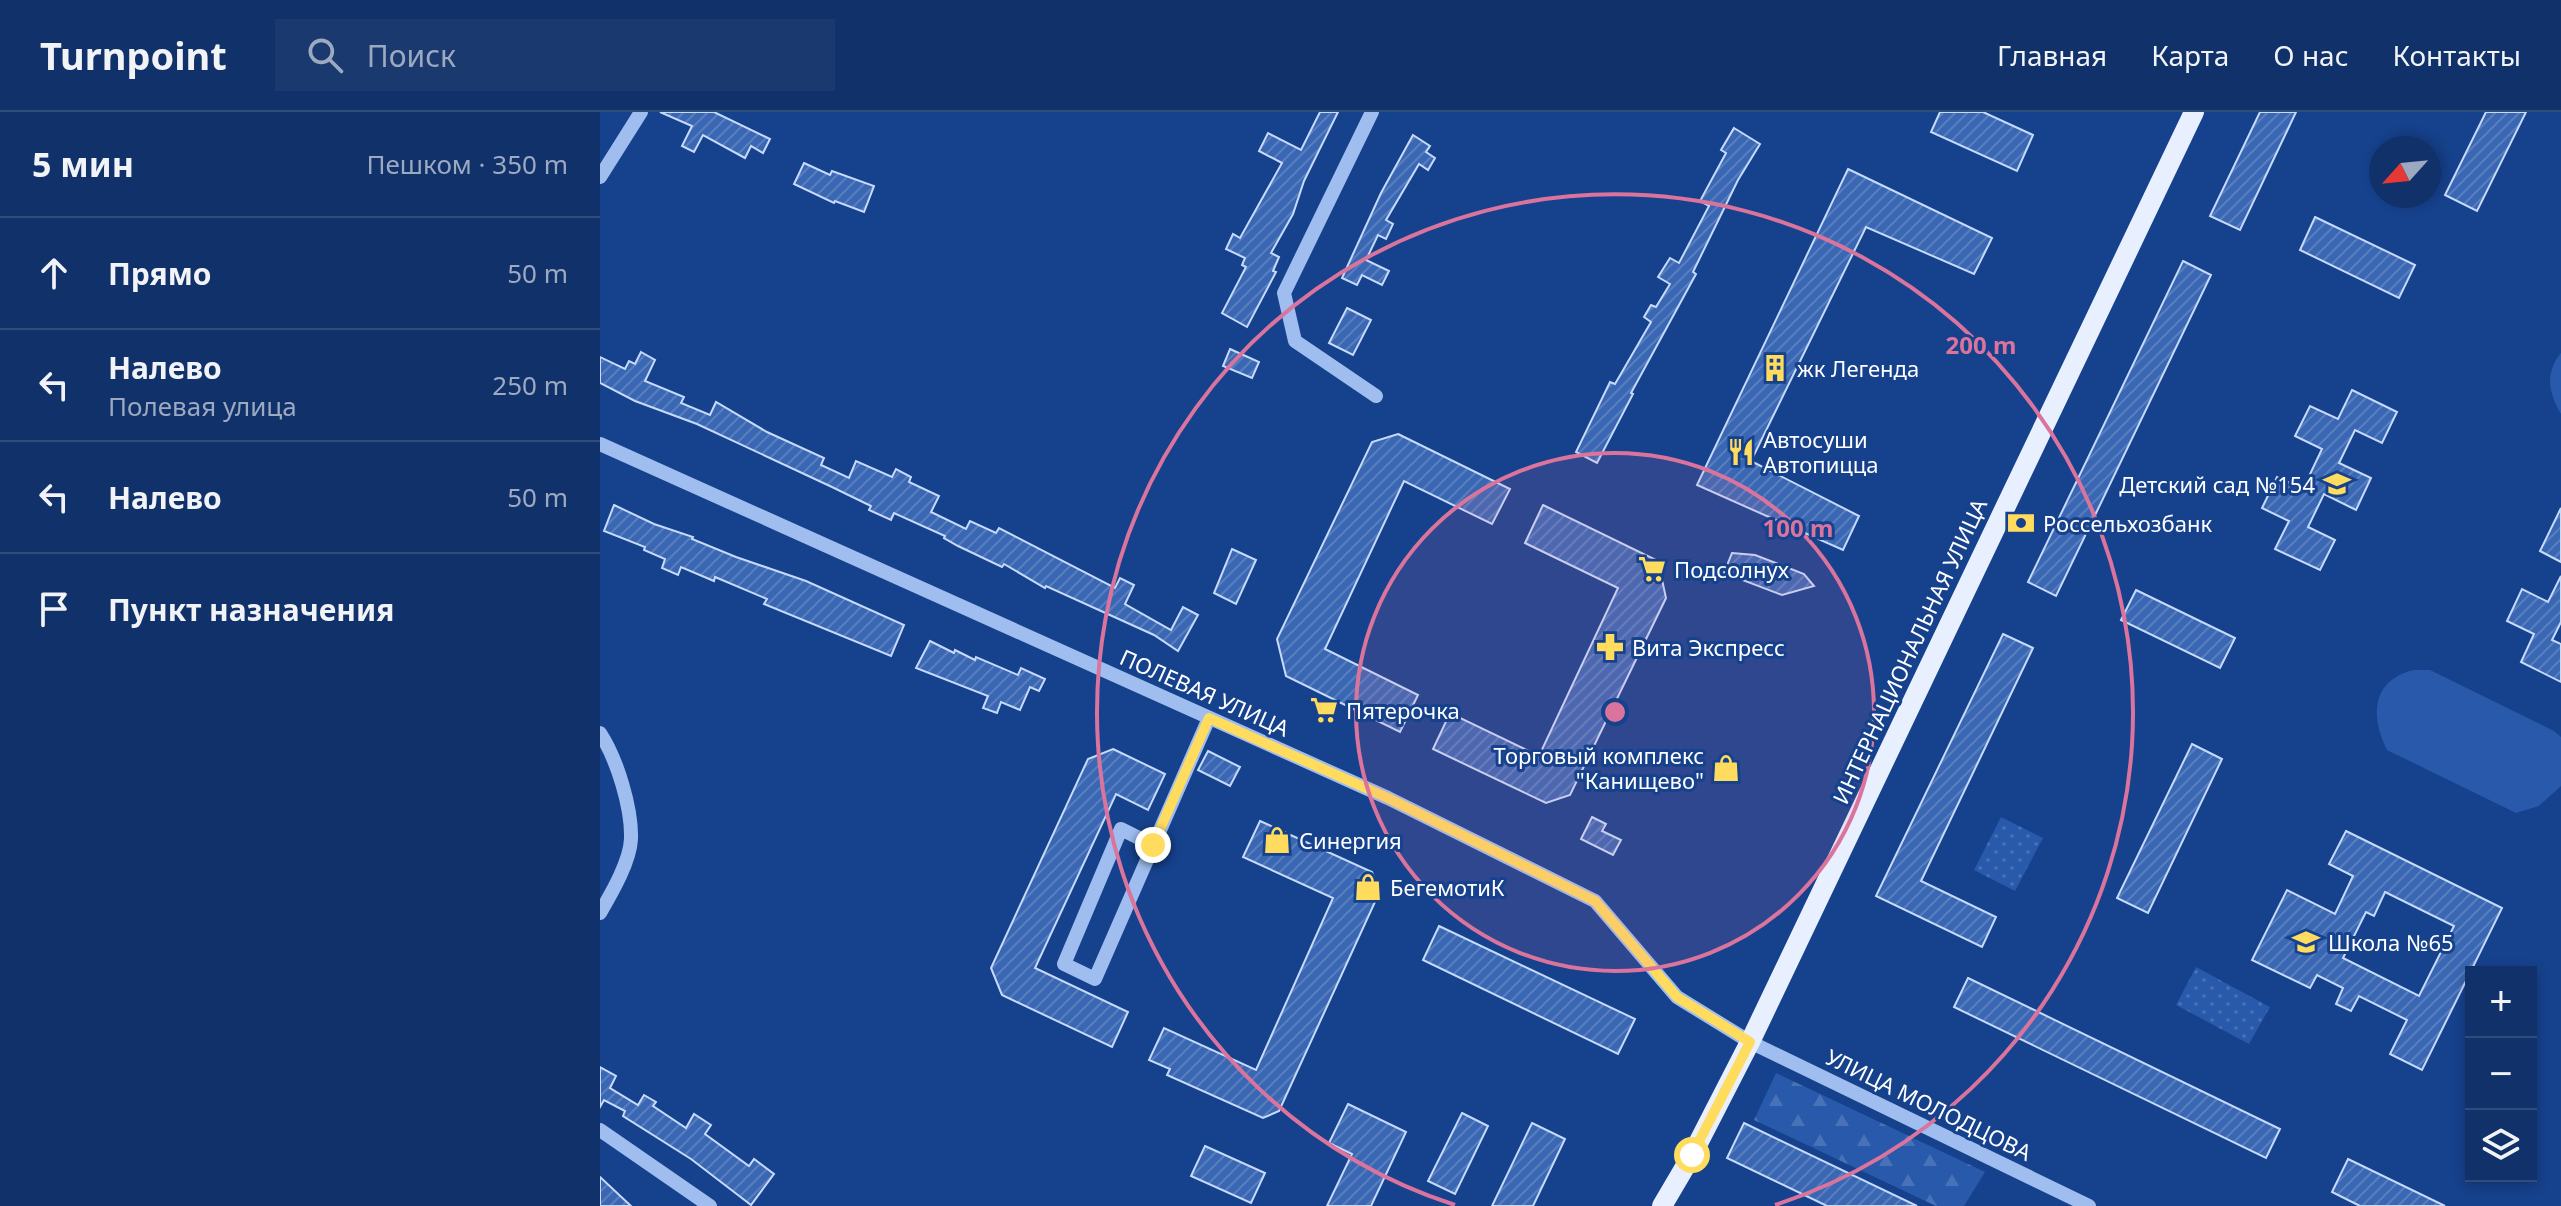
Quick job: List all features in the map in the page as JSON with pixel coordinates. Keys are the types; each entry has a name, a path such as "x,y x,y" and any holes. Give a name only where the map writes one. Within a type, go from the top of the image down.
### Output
{"main road":[{"name":"ИНТЕРНАЦИОНАЛЬНАЯ УЛИЦА","path":"1662,1206 1750,1042 2194,112"}],"street":[{"path":"600,177 641,112"},
{"path":"1372,112 1284,293 1295,341 1376,396"},
{"name":"ПОЛЕВАЯ УЛИЦА","path":"600,444 1388,798 1595,901 1677,997 1750,1042"},
{"path":"1153,845 1121,829 1064,964 1095,979 1209,718"},
{"path":"600,733 625,795 631,841 617,884 600,913"},
{"name":"УЛИЦА МОЛОДЦОВА","path":"1750,1042 2089,1206"},
{"path":"600,1130 710,1206"}],"green space":[{"path":"2561,353 2561,414 2554,399 2550,376"},
{"path":"2414,670 2430,670 2554,731 2561,737 2561,786 2539,806 2516,813 2387,750 2378,725 2378,701 2389,682"},
{"path":"2001,817 2043,838 2015,891 1974,870"},
{"path":"2196,967 2270,1007 2249,1044 2176,1005"},
{"path":"1776,1073 1985,1172 1964,1206 1936,1206 1754,1120"}],"building":[{"path":"660,112 714,112 770,139 763,153 751,146 745,158 703,135 694,152 682,146 692,126"},
{"path":"1320,112 1338,112 1304,181 1293,214 1271,253 1279,257 1273,271 1276,272 1247,327 1222,313 1246,267 1242,265 1245,258 1226,249 1233,234 1240,238 1282,163 1259,151 1268,133 1301,150"},
{"path":"1940,112 1983,112 2033,135 2017,171 1931,132"},
{"path":"2260,112 2296,112 2240,230 2210,216"},
{"path":"2486,112 2526,112 2477,211 2445,195"},
{"path":"1734,128 1760,144 1738,180 1693,272 1696,274 1597,463 1576,452 1610,382 1615,384 1651,322 1644,317 1651,305 1656,307 1670,284 1658,277 1670,258 1679,263 1709,206 1700,201 1726,153 1721,150"},
{"path":"1413,135 1430,146 1426,152 1435,158 1428,170 1419,164 1386,220 1393,224 1386,239 1378,235 1366,260 1389,271 1382,285 1362,275 1357,285 1342,278 1381,193"},
{"path":"804,163 830,175 832,171 874,186 864,212 834,203 794,184"},
{"name":"жк Легенда","path":"1848,169 1992,238 1974,274 1866,227 1751,461 1859,516 1843,550 1697,485"},
{"path":"2315,217 2415,265 2399,298 2300,250"},
{"path":"2183,261 2211,275 2056,596 2028,582"},
{"path":"1347,308 1371,320 1353,355 1329,343"},
{"path":"1230,349 1259,362 1252,378 1223,366"},
{"path":"641,352 655,360 645,381 684,397 681,403 710,415 716,402 767,432 824,458 821,465 849,478 856,461 892,477 896,469 911,477 909,482 939,496 931,512 966,529 970,521 996,533 999,528 1115,588 1120,578 1134,585 1125,604 1171,630 1183,607 1198,615 1178,651 1154,635 1045,588 1004,564 1002,567 958,546 945,536 894,513 891,520 869,510 871,506 832,487 600,383 600,357 625,369 629,361 635,364"},
{"name":"Детский сад №154","path":"2352,390 2397,412 2382,443 2355,430 2339,463 2371,478 2356,510 2324,494 2308,527 2335,540 2320,570 2275,549 2289,521 2262,508 2277,477 2303,489 2322,449 2295,436 2310,406 2338,419"},
{"path":"1398,434 1510,489 1492,524 1404,481 1325,649 1418,695 1400,732 1286,676 1277,639 1372,442"},
{"path":"614,505 736,557 806,581 904,625 891,656 764,604 767,599 715,577 714,581 681,567 678,575 662,568 665,559 644,550 645,547 604,531"},
{"path":"1543,505 1658,561 1666,598 1570,795 1546,803 1433,749 1450,713 1539,756 1618,588 1525,543"},
{"path":"2561,508 2561,562 2540,551"},
{"path":"1232,549 1256,560 1236,604 1214,593"},
{"path":"1732,553 1755,555 1804,574 1814,586 1782,595 1724,573"},
{"path":"2561,576 2561,622 2552,640 2561,644 2561,682 2521,662 2534,634 2507,621 2522,589 2548,602"},
{"path":"2136,590 2235,638 2220,668 2121,620"},
{"path":"2003,634 2033,648 1921,881 1996,917 1982,947 1876,896"},
{"path":"930,641 954,653 955,650 975,660 976,657 1018,675 1021,668 1045,679 1039,691 1030,687 1020,710 1001,702 997,713 983,708 988,696 916,668"},
{"path":"2192,744 2222,759 2148,913 2117,898"},
{"path":"1113,749 1165,774 1148,810 1116,794 1035,968 1128,1012 1112,1047 1002,995 991,968 1088,759"},
{"path":"1208,751 1240,767 1230,786 1198,770"},
{"path":"1592,817 1606,824 1602,831 1621,840 1613,855 1581,839"},
{"path":"1260,821 1372,872 1380,891 1279,1111 1263,1118 1167,1075 1170,1069 1149,1060 1164,1028 1256,1070 1333,898 1243,857"},
{"name":"Школа №65","path":"2346,831 2502,908 2473,966 2465,966 2465,983 2422,1070 2390,1054 2407,1020 2359,996 2351,1011 2336,1004 2343,988 2317,975 2310,988 2252,960 2287,890 2335,914 2353,876 2329,864","holes":["2385,892 2454,926 2419,996 2343,958 2366,912 2374,916"]},
{"path":"1439,926 1635,1019 1618,1054 1423,960"},
{"path":"1968,978 2280,1129 2266,1158 1954,1007"},
{"path":"600,1067 616,1076 610,1088 638,1105 644,1095 656,1102 653,1106 686,1128 694,1114 711,1125 705,1134 749,1166 754,1159 774,1174 751,1205 691,1159 623,1116 625,1111 604,1100 600,1107"},
{"path":"1348,1104 1406,1132 1371,1206 1327,1206 1352,1154 1329,1143"},
{"path":"1462,1113 1488,1126 1455,1194 1428,1181"},
{"path":"1532,1123 1565,1139 1533,1206 1492,1206"},
{"path":"1744,1123 1917,1206 1827,1206 1727,1158"},
{"path":"1205,1146 1265,1173 1251,1203 1191,1176"},
{"path":"2348,1159 2445,1206 2360,1206 2332,1192"},
{"path":"600,1177 631,1206 600,1206"}],"place":[{"name":"жк Легенда","path":"1775,368"},
{"name":"Автосуши Автопицца","path":"1741,452"},
{"name":"Детский сад №154","path":"2337,484"},
{"name":"Россельхозбанк","path":"2021,523"},
{"name":"Подсолнух","path":"1652,569"},
{"name":"Вита Экспресс","path":"1610,647"},
{"name":"Пятерочка","path":"1324,710"},
{"name":"Торговый комплекс \"Канищево\"","path":"1726,768"},
{"name":"Синергия","path":"1277,840"},
{"name":"БегемотиК","path":"1368,887"},
{"name":"Школа №65","path":"2306,942"}],"route":[{"path":"1153,845 1209,718 1388,798 1595,901 1677,997 1750,1042 1692,1155"}]}
